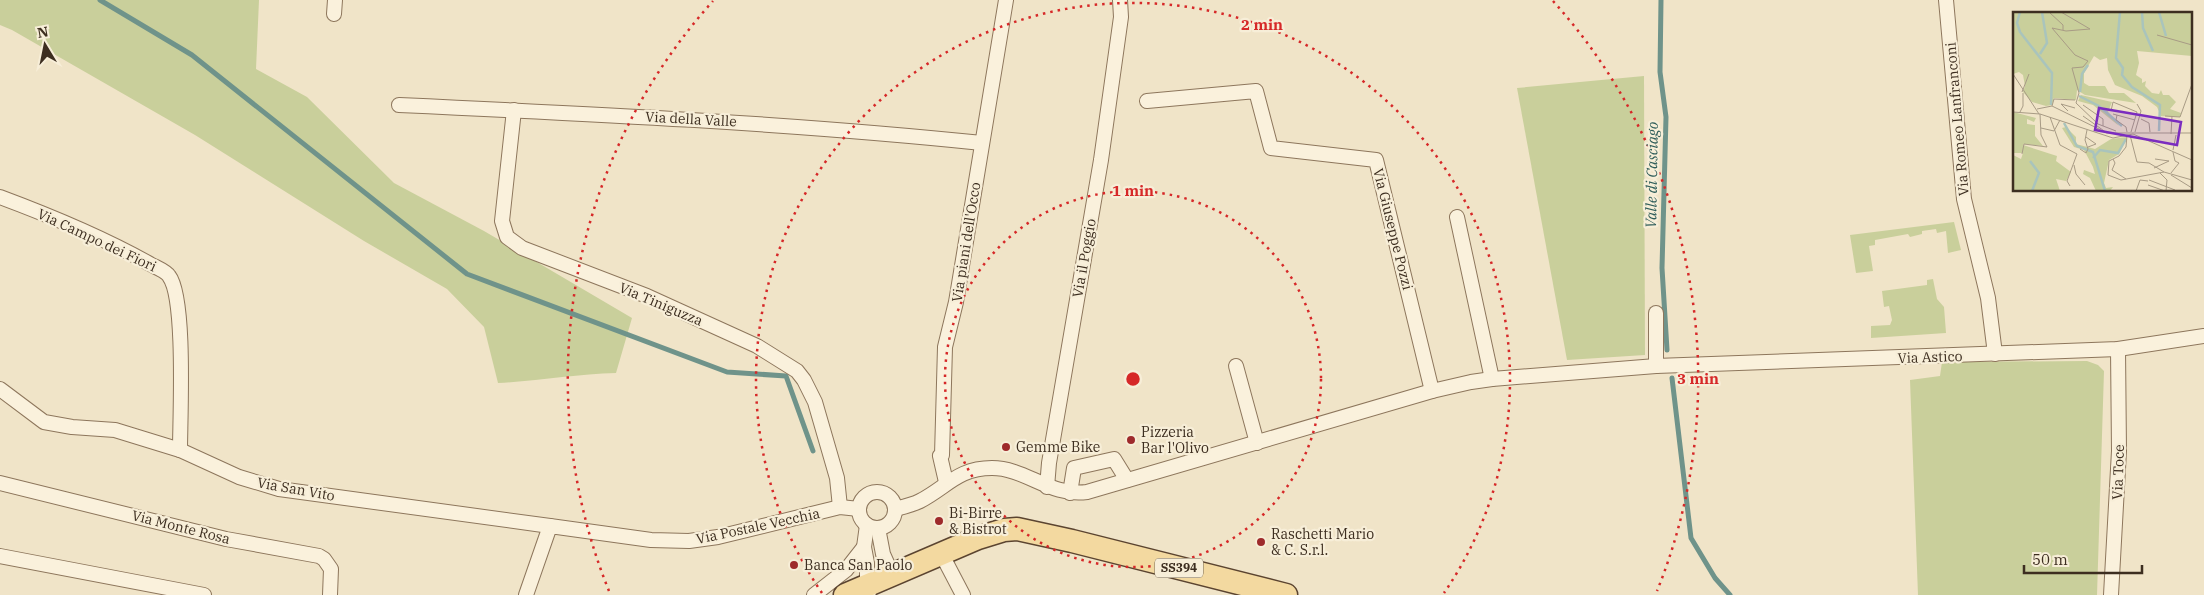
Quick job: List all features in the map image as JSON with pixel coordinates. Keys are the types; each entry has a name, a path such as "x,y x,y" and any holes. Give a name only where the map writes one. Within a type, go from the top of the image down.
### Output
{"main road":[{"name":"SS394","path":"845,595 869,590 892,574 978,538 1004,530 1027,530 1286,595"}],"street":[{"name":"Via piani dell'Occo","path":"946,482 940,456 942,455 945,347 956,302 1006,0"},
{"name":"Via il Poggio","path":"1047,487 1049,463 1101,160 1121,17 1120,0"},
{"name":"Via Romeo Lanfranconi","path":"1946,0 1964,199 1992,323 1995,354"},
{"name":"Via Giuseppe Pozzi","path":"1147,101 1256,91 1271,148 1376,160 1432,391"},
{"name":"Via della Valle","path":"399,104 729,121 876,132 982,143"},
{"name":"Via Tiniguzza","path":"514,110 502,221 508,237 522,248 647,296 756,346 797,371 804,380 815,402 837,478 840,507"},
{"name":"Via Campo dei Fiori","path":"0,197 46,215 136,256 169,275 177,295 180,355 180,450"},
{"path":"1457,217 1492,379"},
{"path":"895,509 921,500 946,482 968,471 995,468 1013,472 1047,487 1070,493 1087,492 1432,391 1492,379 1656,366 1656,313"},
{"name":"Via Astico","path":"1656,366 2118,349 2204,336"},
{"name":"Via Toce","path":"2111,595 2119,451 2118,349"},
{"path":"1236,366 1257,443"},
{"name":"Via San Vito","path":"0,389 44,422 72,427 115,430 180,450 239,477 279,488 550,526"},
{"path":"1070,493 1074,468 1114,459 1127,480"},
{"name":"Via Monte Rosa","path":"0,483 226,540 319,556 324,559 331,569 330,595"},
{"path":"873,527 888,524 894,515 895,509 890,498 886,495 874,493 864,498 859,509 860,515 873,527 892,574"},
{"name":"Via Postale Vecchia","path":"550,526 651,540 689,541 718,537 840,507 859,509"},
{"path":"526,595 550,526"},
{"path":"814,595 846,570 864,547 873,527"},
{"path":"864,547 869,590"},
{"path":"941,553 962,595"},
{"path":"0,556 204,595"}],"green space":[{"path":"0,0 259,0 256,69 307,97 394,183 484,231 632,318 616,373 498,383 484,327 447,289 364,241 195,135 12,30 0,25"},
{"path":"1644,76 1645,355 1567,360 1517,88"},
{"path":"1954,222 1961,250 1948,253 1946,231 1937,233 1936,229 1922,231 1922,234 1910,237 1908,234 1875,240 1875,245 1869,246 1873,271 1856,273 1850,235"},
{"path":"1933,279 1937,299 1944,307 1946,333 1871,338 1871,326 1890,325 1892,320 1889,306 1884,307 1882,291 1927,285 1927,280"},
{"path":"2087,361 2098,365 2104,371 2097,595 1918,595 1910,380 1940,376 1942,362"}],"waterway":[{"path":"100,0 192,55 467,274 727,372 786,376 813,451"},
{"name":"Valle di Casciago","path":"1661,0 1660,72 1666,117 1662,268 1667,350"},
{"name":"Valle di Casciago","path":"1672,378 1691,538 1715,578 1730,595"}],"place":[{"name":"Pizzeria Bar l'Olivo","path":"1131,440"},
{"name":"Gemme Bike","path":"1006,447"},
{"name":"Bi-Birre & Bistrot","path":"939,521"},
{"name":"Raschetti Mario & C. S.r.l.","path":"1261,542"},
{"name":"Banca San Paolo","path":"794,565"}]}
